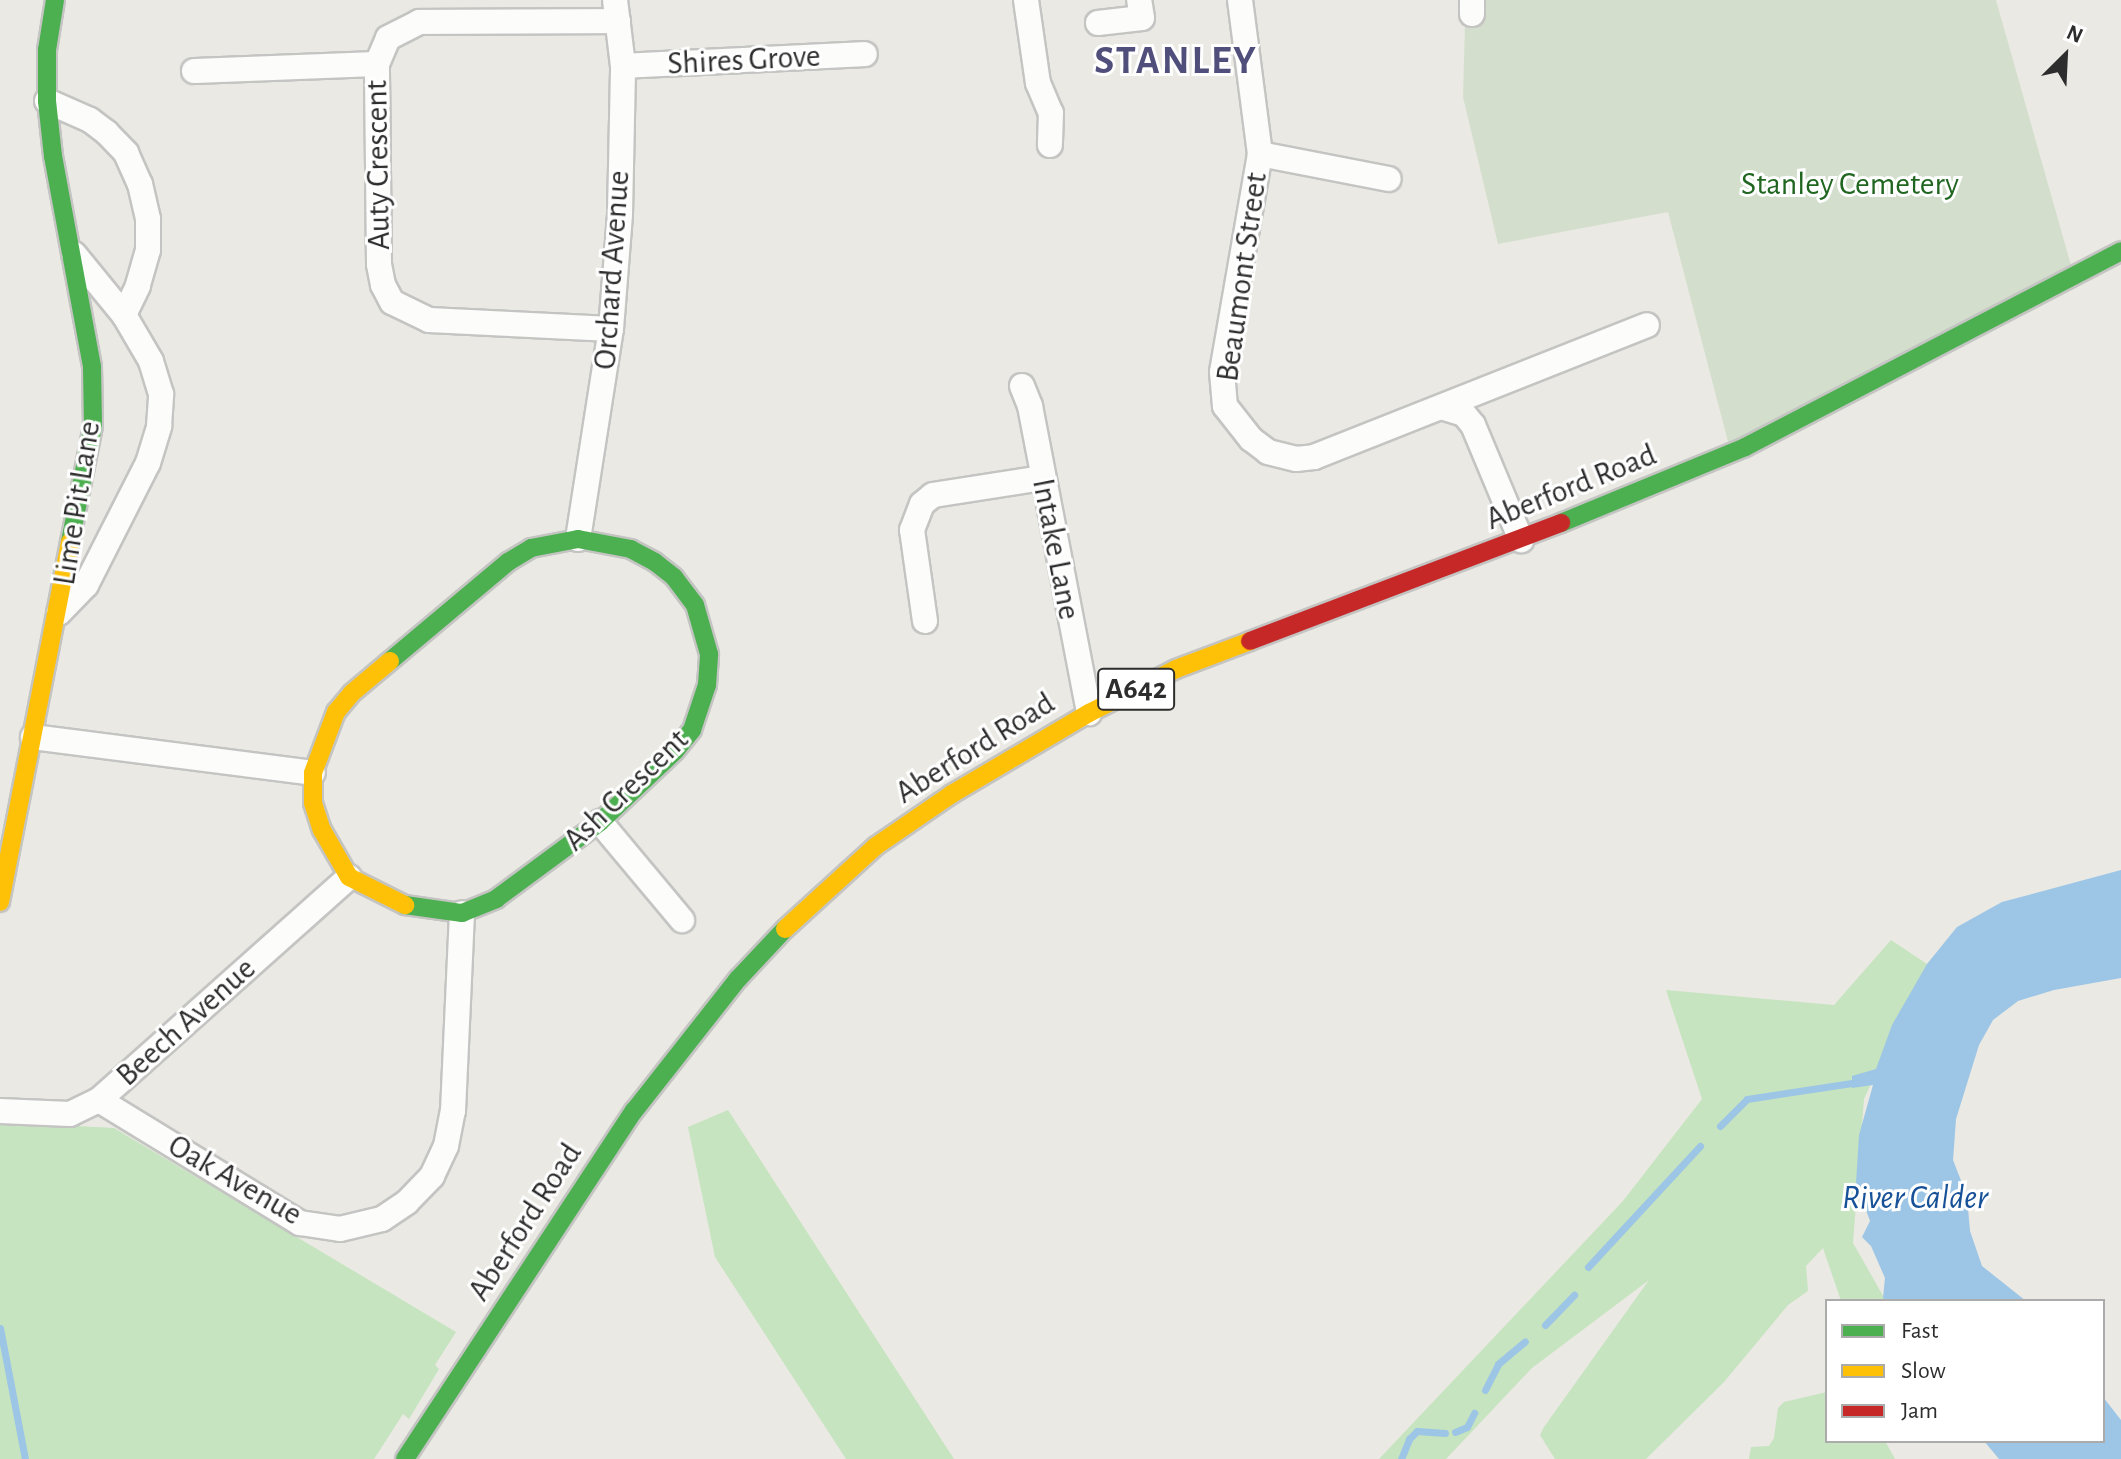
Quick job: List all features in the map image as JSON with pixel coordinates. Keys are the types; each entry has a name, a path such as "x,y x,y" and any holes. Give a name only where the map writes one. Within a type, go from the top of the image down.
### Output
{"main road":[{"name":"Lime Pit Lane","path":"0,902 59,613 93,426 92,367 47,101 47,50 55,0"},
{"name":"Aberford Road","path":"405,1459 634,1111 738,979 810,903 876,846 952,794 1089,713 1176,669 1521,540 1745,447 2121,251"},
{"name":"Ash Crescent","path":"349,877 322,830 313,803 313,773 336,712 352,693 508,562 531,548 578,539 631,549 674,577 695,605 709,654 707,685 692,730 675,751 600,822 521,883 496,899 462,913"},
{"path":"349,877 407,906 462,913"}],"street":[{"path":"1026,0 1038,83 1051,113 1050,145"},
{"path":"1098,23 1142,18 1139,0"},
{"name":"Beaumont Street","path":"1240,0 1260,154 1222,372 1225,406 1268,452 1296,459 1314,457 1647,325"},
{"name":"Auty Crescent","path":"611,329 429,320 392,302 383,285 379,264 377,64 388,38 419,22 616,10"},
{"name":"Orchard Avenue","path":"578,539 611,329 620,214 623,66 616,10"},
{"name":"Shires Grove","path":"623,66 865,54"},
{"path":"194,71 377,64"},
{"path":"47,101 90,120 107,133 126,153 140,184 148,219 148,250 138,286 124,315"},
{"path":"1260,154 1394,178"},
{"name":"Lime Pit Lane","path":"59,613 86,585 148,463 159,426 161,394 151,361 124,315 71,251"},
{"name":"Intake Lane","path":"1022,386 1030,406 1041,478 1089,713"},
{"path":"1441,407 1464,414 1473,425 1521,540"},
{"path":"925,621 912,530 922,504 933,495 1041,478"},
{"path":"33,737 313,773"},
{"path":"600,822 682,920"},
{"name":"Beech Avenue","path":"0,1111 70,1114 99,1100 349,877"},
{"name":"Oak Avenue","path":"99,1100 300,1223 340,1229 382,1219 407,1202 432,1176 446,1146 453,1111 462,913"}],"green space":[{"name":"Stanley Cemetery","path":"1472,0 1996,0 2074,276 1731,453 1668,212 1498,244 1463,97 1465,25 1472,14"},
{"path":"1891,940 1927,964 1864,1099 1853,1243 1885,1299 1840,1299 1823,1248 1806,1266 1808,1291 1788,1305 1724,1382 1646,1459 1555,1459 1540,1435 1544,1427 1649,1280 1532,1368 1446,1459 1379,1459 1623,1201 1702,1099 1666,990 1834,1005"},
{"path":"728,1110 954,1459 846,1459 715,1257 688,1127"},
{"path":"0,1122 114,1128 456,1332 435,1365 439,1369 409,1419 403,1414 374,1459 0,1459"},
{"path":"1825,1392 1825,1443 1886,1443 1895,1459 1749,1459 1751,1447 1769,1446 1774,1438 1778,1408 1784,1402"}],"water":[{"name":"River Calder","path":"2121,870 2121,978 2054,990 2018,1001 1993,1020 1979,1045 1956,1119 1953,1160 1967,1196 1970,1231 1982,1266 2023,1299 1885,1299 1885,1278 1871,1246 1862,1237 1870,1221 1856,1183 1859,1135 1873,1085 1852,1088 1852,1076 1876,1069 1892,1025 1927,964 1957,927 2002,902"},
{"path":"2105,1400 2121,1420 2121,1459 1999,1459 1986,1443 2105,1443"}],"waterway":[{"path":"1720,1126 1747,1099 1852,1083"},
{"path":"1588,1267 1700,1146"},
{"path":"1545,1325 1574,1295"},
{"path":"0,1328 25,1459"},
{"path":"1485,1390 1498,1364 1525,1341"},
{"path":"1455,1432 1467,1427 1474,1413"},
{"path":"1401,1459 1409,1439 1417,1431 1445,1433"}],"traffic: fast":[{"path":"55,0 47,50 47,101 53,156 92,367 93,426 70,542"},
{"path":"1561,523 1745,447 2121,251"},
{"path":"405,905 462,913 496,899 600,822 675,751 692,730 707,685 709,654 695,605 674,577 655,562 631,549 578,539"},
{"path":"390,661 508,562 531,548 578,539"},
{"path":"405,1459 634,1111 738,979 785,929"}],"traffic: slow":[{"path":"0,902 70,542"},
{"path":"785,929 876,846 952,794 1089,713 1176,669 1250,641"},
{"path":"390,661 352,693 336,712 313,773 313,803 322,830 349,877 405,905"}],"traffic: jam":[{"path":"1250,641 1561,523"}],"district":[{"name":"STANLEY","path":"1176,61"}]}
